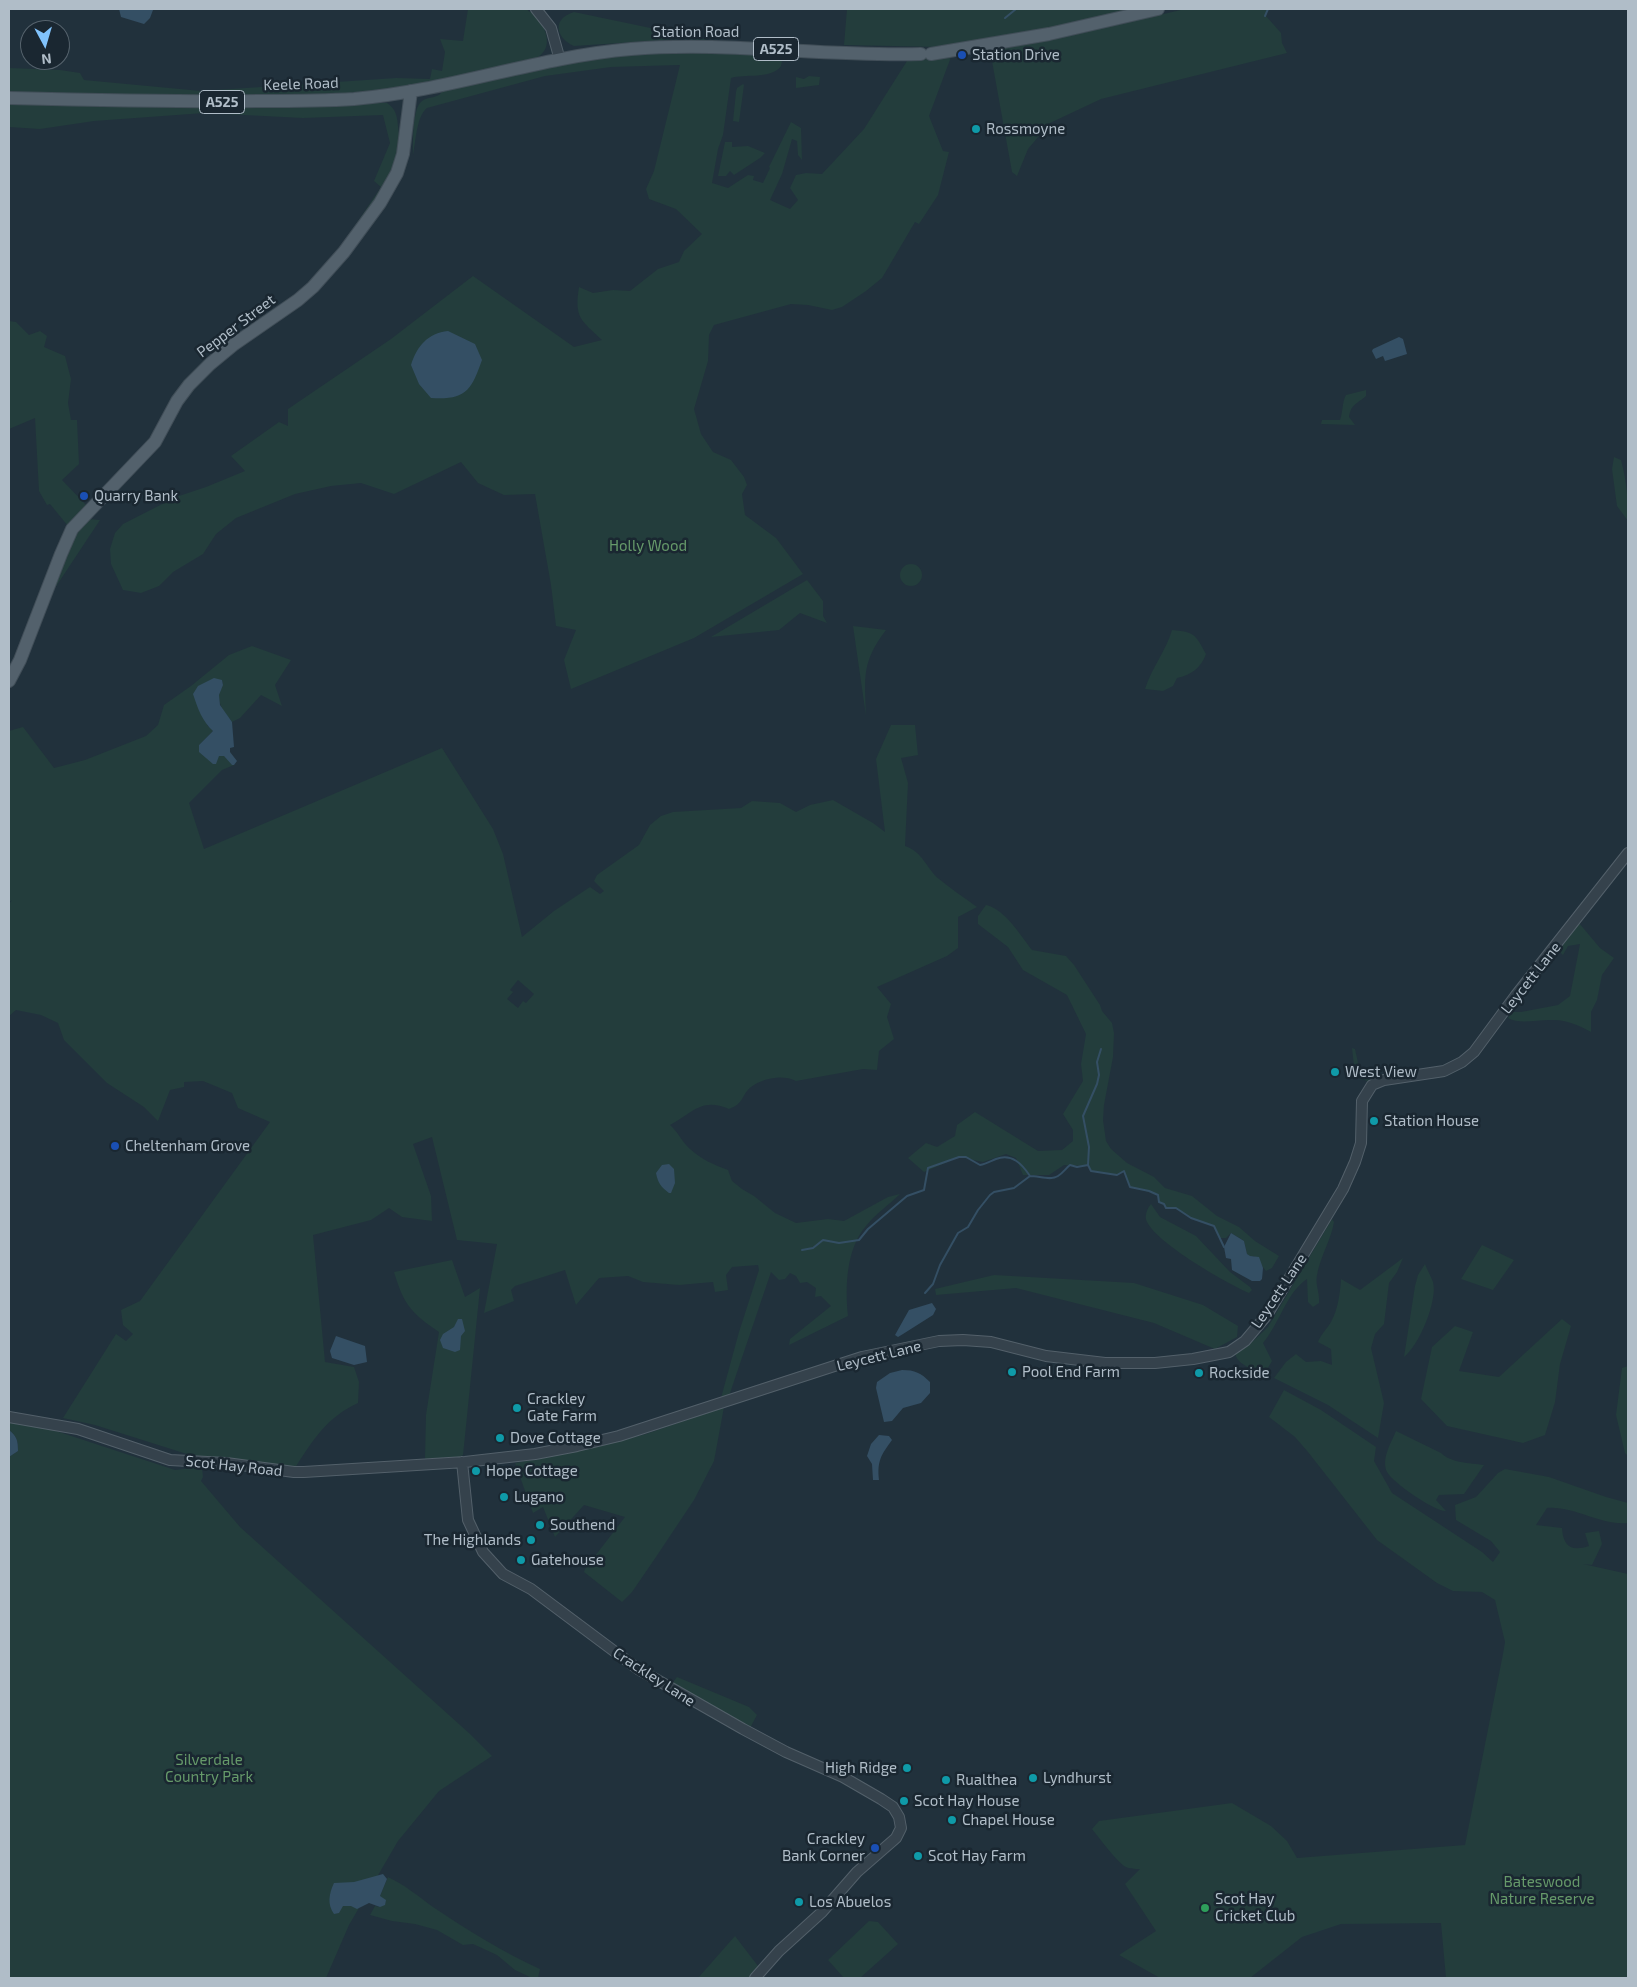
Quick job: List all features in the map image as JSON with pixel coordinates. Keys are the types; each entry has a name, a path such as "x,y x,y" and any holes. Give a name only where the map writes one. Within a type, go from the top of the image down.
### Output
{"main road":[{"name":"Station Road","path":"560,60 632,49 711,47 864,54 926,54 1049,34 1158,9"},
{"name":"Keele Road","path":"9,98 202,102 354,99 411,91 560,60"},
{"name":"Pepper Street","path":"9,681 20,660 60,554 72,529 155,442 177,401 196,378 233,345 298,300 312,287 344,252 380,204 398,172 411,91"},
{"name":"Pepper Street","path":"392,94 405,127"}],"street":[{"path":"536,9 551,28 560,60"},
{"name":"Leycett Lane","path":"464,1462 535,1454 620,1436 862,1357 939,1341 991,1342 1046,1356 1106,1363 1165,1362 1230,1352 1245,1341 1266,1315 1344,1189 1361,1143 1362,1101 1372,1084 1384,1080 1444,1071 1462,1062 1474,1052 1628,853"},
{"name":"Scot Hay Road","path":"9,1417 78,1430 170,1460 226,1463 294,1472 464,1462"},
{"name":"Crackley Lane","path":"464,1462 468,1520 483,1552 503,1574 531,1589 638,1669 677,1693 786,1752 843,1777 893,1807 899,1817 901,1828 896,1838 866,1862 822,1912 778,1951 755,1978"}],"green space":[{"path":"468,9 526,9 530,12 532,11 541,23 547,43 541,55 534,59 463,76 397,88 348,94 238,98 9,94 9,68 20,68 20,70 60,70 80,73 84,80 201,91 396,78 430,79 432,69 442,71 445,52 440,39 463,41"},
{"path":"847,9 1137,9 1057,28 940,47 844,45"},
{"path":"1185,9 1268,9 1266,16 1281,33 1282,43 1287,53 1101,99 1050,123 1028,149 1017,176 1012,172 990,50 1061,38"},
{"path":"574,12 708,40 680,39 574,46 568,43 560,34 559,24 567,15"},
{"name":"Holly Wood","path":"704,52 783,54 781,66 772,73 731,78 723,135 718,149 712,183 728,188 748,175 754,176 753,180 763,183 791,122 801,128 802,160 798,155 797,141 792,139 782,174 770,200 790,209 798,200 790,188 796,175 806,173 822,174 864,129 907,61 951,57 929,116 943,151 949,152 938,195 919,224 915,222 882,278 842,307 832,310 791,304 714,325 709,335 708,361 694,409 701,434 713,452 731,460 744,477 747,485 742,494 745,515 776,538 803,574 694,638 571,689 564,660 576,630 556,626 551,585 535,494 504,495 478,483 461,462 394,494 361,483 331,486 295,494 236,518 216,534 203,554 173,572 159,586 141,593 123,590 111,564 110,549 115,533 123,524 176,497 245,471 231,456 279,422 288,426 288,409 391,339 473,276 574,347 602,340 581,318 578,306 579,287 593,293 613,290 630,291 658,269 679,262 684,251 702,234 676,209 649,199 646,189 654,171 680,65 611,67 545,76 427,108 423,112 419,123 413,155 416,111 422,101 441,94 442,91 583,60 630,55"},
{"path":"809,76 820,77 819,85 796,88 796,77 804,79"},
{"path":"743,84 739,122 733,121 737,88"},
{"path":"9,102 387,103 394,110 396,116 399,143 397,158 386,186 348,236 381,187 374,181 390,143 383,115 303,118 204,113 94,121 40,129 9,127"},
{"path":"725,142 732,142 732,147 748,146 765,153 734,175 730,171 726,176 718,176"},
{"path":"9,321 16,322 29,335 40,331 47,336 44,347 65,356 71,379 68,403 71,420 77,420 79,464 62,480 88,507 68,526 50,504 47,505 39,491 35,418 9,429"},
{"path":"1366,390 1366,396 1351,409 1349,417 1355,425 1321,424 1322,420 1340,420 1346,395"},
{"path":"1614,457 1621,460 1623,468 1627,490 1628,521 1617,506 1612,469"},
{"path":"88,519 100,520 55,588 73,539"},
{"path":"911,564 919,567 922,575 919,583 911,586 903,583 900,575 903,567"},
{"path":"807,580 823,601 823,616 827,623 800,613 779,630 711,637"},
{"path":"853,626 886,630 868,661 865,680 866,716"},
{"path":"1172,630 1194,635 1206,654 1204,659 1195,670 1177,678 1173,686 1163,691 1145,689 1151,673"},
{"path":"252,646 291,660 275,685 282,706 261,695 240,718 232,722 223,710 219,700 222,680 207,725 213,731 199,745 218,756 224,755 234,765 222,770 189,803 204,849 442,748 493,829 503,854 522,937 554,911 590,887 600,894 604,891 594,881 597,875 639,845 650,825 661,816 673,812 741,808 752,801 780,803 796,812 810,805 833,800 885,832 876,759 891,725 915,725 918,755 901,758 908,783 905,846 916,852 939,879 977,907 958,917 958,948 947,956 877,987 891,1004 887,1017 894,1039 879,1051 877,1070 863,1069 796,1081 779,1077 767,1079 751,1087 734,1107 729,1109 711,1105 704,1106 670,1125 694,1153 728,1170 732,1181 742,1189 775,1213 796,1223 828,1219 844,1221 888,1197 900,1194 870,1222 859,1235 854,1246 848,1269 848,1316 789,1345 790,1339 831,1306 821,1296 815,1297 816,1288 807,1282 800,1283 796,1276 790,1273 785,1279 779,1280 771,1272 729,1396 721,1398 739,1332 759,1270 758,1265 732,1267 726,1275 728,1290 715,1292 713,1282 679,1285 643,1282 628,1276 599,1278 576,1305 565,1270 515,1286 511,1290 514,1301 484,1313 497,1244 457,1240 432,1137 413,1144 431,1196 432,1221 402,1217 389,1208 371,1220 313,1235 325,1362 354,1367 359,1382 358,1403 329,1422 295,1468 190,1455 95,1425 63,1418 116,1334 126,1341 133,1334 123,1325 121,1310 140,1301 270,1122 238,1108 232,1093 203,1081 184,1082 184,1087 170,1090 158,1121 144,1107 107,1083 64,1040 58,1023 41,1015 16,1010 9,1016 9,904 12,900 9,902 9,731 23,727 54,768 85,760 146,736 158,725 164,705 229,655","holes":["518,980 534,994 526,1003 523,1001 518,1008 507,999 513,992 510,990"]},
{"path":"986,905 1006,917 1032,950 1066,956 1074,965 1102,1011 1112,1023 1114,1033 1113,1057 1103,1120 1106,1141 1111,1149 1127,1163 1154,1177 1165,1188 1192,1196 1217,1216 1239,1227 1255,1241 1279,1256 1272,1268 1266,1271 1254,1256 1250,1257 1247,1254 1244,1241 1231,1233 1226,1238 1219,1238 1214,1226 1191,1218 1176,1208 1166,1208 1164,1204 1159,1202 1157,1194 1130,1187 1124,1171 1117,1175 1091,1171 1088,1166 1064,1165 1049,1175 1023,1175 1016,1158 1006,1154 983,1162 959,1157 924,1172 908,1158 926,1143 937,1147 955,1136 957,1125 975,1112 1038,1151 1062,1150 1073,1141 1073,1130 1063,1114 1083,1081 1081,1064 1086,1034 1067,995 1023,970 1008,947 978,924 978,916"},
{"path":"1579,923 1600,948 1614,958 1602,975 1597,1000 1591,1012 1591,1032 1559,1020 1518,1021 1508,1018 1512,1012 1558,1005 1570,996 1580,944 1568,946 1563,955 1558,950"},
{"path":"1352,1048 1355,1049 1360,1072 1377,1076 1368,1081 1360,1079 1354,1066"},
{"path":"1151,1204 1160,1217 1196,1236 1230,1272 1252,1290 1249,1293 1225,1281 1164,1241 1146,1220 1146,1213"},
{"path":"1332,1219 1334,1222 1333,1229 1317,1275 1319,1303 1313,1307 1308,1302 1307,1279 1288,1300 1263,1343 1272,1361 1265,1373 1261,1374 1249,1368 1238,1360 1235,1352 1250,1344 1268,1327"},
{"path":"1482,1245 1514,1260 1493,1290 1461,1279"},
{"path":"1403,1258 1397,1272 1389,1283 1384,1324 1375,1334 1371,1348 1384,1403 1378,1438 1328,1405 1274,1378 1286,1362 1296,1354 1306,1362 1321,1361 1332,1365 1331,1349 1318,1342 1335,1312 1341,1279 1360,1290"},
{"path":"452,1260 465,1297 480,1288 463,1455 459,1457 425,1459 426,1415 439,1332 410,1307 401,1293 394,1272"},
{"path":"1425,1264 1433,1282 1433,1300 1426,1322 1416,1343 1404,1357 1415,1286 1418,1275"},
{"path":"994,1275 1134,1283 1203,1305 1238,1326 1237,1337 1215,1349 1154,1323 1016,1288 936,1295 935,1289"},
{"path":"1562,1319 1571,1326 1560,1364 1555,1402 1545,1435 1523,1443 1447,1426 1421,1399 1432,1347 1455,1326 1473,1332 1459,1371 1499,1377"},
{"path":"1628,1366 1628,1456 1625,1453 1616,1415 1622,1368"},
{"name":"Bateswood Nature Reserve","path":"1284,1390 1321,1410 1376,1447 1374,1461 1392,1493 1482,1552 1493,1562 1500,1552 1491,1541 1456,1520 1455,1505 1476,1497 1498,1473 1505,1469 1549,1477 1628,1503 1628,1523 1608,1522 1568,1510 1547,1508 1536,1525 1562,1528 1566,1543 1573,1548 1589,1546 1585,1533 1599,1531 1602,1544 1592,1565 1583,1564 1628,1574 1628,1978 1446,1978 1441,1923 1341,1924 1302,1937 1250,1978 1160,1978 1119,1955 1156,1931 1125,1884 1140,1869 1124,1866 1111,1853 1092,1829 1099,1821 1232,1803 1271,1826 1287,1841 1297,1858 1465,1845 1505,1642 1495,1600 1482,1592 1453,1591 1437,1583 1377,1540 1295,1437 1269,1417"},
{"path":"724,1407 714,1461 694,1500 632,1592 622,1602 584,1572 625,1517 584,1505 555,1537 543,1507 533,1513 515,1463 596,1447 646,1434"},
{"name":"Silverdale Country Park","path":"9,1423 50,1429 175,1470 202,1467 203,1477 201,1481 240,1527 492,1756 439,1791 398,1841 349,1925 326,1978 9,1978 9,1457 18,1451 18,1444 14,1434 9,1430"},
{"path":"1396,1431 1450,1459 1484,1465 1464,1494 1439,1495 1436,1500 1446,1511 1433,1507 1414,1496 1387,1472 1385,1467 1386,1456"},
{"path":"677,1677 749,1707 757,1715 750,1728 671,1685"},
{"path":"388,1877 472,1932 540,1969 538,1978 532,1978 515,1970 497,1955 473,1944 463,1945 437,1930 370,1915 375,1906 380,1907 380,1896"},
{"path":"869,1921 878,1922 898,1944 860,1978 844,1978 828,1960"},
{"path":"735,1936 758,1966 750,1978 698,1978"}],"water":[{"path":"119,9 153,10 150,18 144,24 121,17"},
{"path":"448,331 475,344 482,360 474,379 466,391 452,397 431,398 419,384 411,365 420,346 424,342 435,334"},
{"path":"1399,337 1403,339 1407,354 1385,361 1383,356 1376,359 1372,351 1373,349"},
{"path":"214,678 222,680 223,685 219,695 220,705 232,722 234,747 230,748 230,752 237,761 234,765 224,756 219,756 216,764 213,764 199,752 199,745 213,731 203,719 193,694 198,686"},
{"path":"669,1164 674,1169 675,1183 671,1193 666,1191 660,1184 656,1173 662,1165"},
{"path":"1231,1233 1244,1241 1247,1254 1259,1257 1263,1268 1260,1281 1252,1281 1232,1270 1231,1259 1226,1258 1224,1247"},
{"path":"932,1303 936,1309 933,1315 898,1337 895,1335 909,1310"},
{"path":"458,1319 462,1319 465,1331 461,1336 460,1350 455,1352 443,1348 440,1340 443,1334 454,1327"},
{"path":"336,1336 365,1346 367,1362 354,1365 332,1358 330,1351"},
{"path":"902,1370 914,1371 924,1376 930,1382 930,1393 921,1403 903,1408 892,1421 884,1422 876,1388 877,1382 890,1373"},
{"path":"9,1430 14,1434 18,1444 18,1451 9,1457"},
{"path":"879,1435 889,1436 892,1440 881,1458 879,1480 873,1480 872,1464 867,1456 871,1444"},
{"path":"383,1874 387,1879 380,1896 386,1900 385,1905 380,1907 369,1903 357,1909 351,1906 343,1906 339,1913 334,1914 329,1899 334,1883 354,1882"}],"waterway":[{"path":"1005,18 1016,9"},
{"path":"1265,16 1268,9"},
{"path":"1088,1165 1089,1147 1083,1116 1097,1084 1099,1075 1097,1062 1101,1049"},
{"path":"802,1250 813,1248 823,1240 839,1243 859,1240 868,1229 907,1196 924,1190 928,1168 959,1157 966,1157 980,1165 1007,1157 1024,1167 1030,1176 1048,1178 1058,1176 1070,1165 1077,1167 1088,1165 1091,1171 1117,1175 1124,1171 1130,1187 1158,1195 1159,1202 1164,1204 1166,1208 1176,1208 1191,1218 1214,1226 1224,1247"},
{"path":"925,1293 933,1284 940,1265 958,1233 968,1227 990,1195 994,1192 1014,1188 1030,1176"}],"place":[{"name":"Station Drive","path":"962,55"},
{"name":"Rossmoyne","path":"976,129"},
{"name":"Quarry Bank","path":"84,496"},
{"name":"West View","path":"1335,1072"},
{"name":"Station House","path":"1374,1121"},
{"name":"Cheltenham Grove","path":"115,1146"},
{"name":"Pool End Farm","path":"1012,1372"},
{"name":"Rockside","path":"1199,1373"},
{"name":"Crackley Gate Farm","path":"517,1408"},
{"name":"Dove Cottage","path":"500,1438"},
{"name":"Hope Cottage","path":"476,1471"},
{"name":"Lugano","path":"504,1497"},
{"name":"Southend","path":"540,1525"},
{"name":"The Highlands","path":"531,1540"},
{"name":"Gatehouse","path":"521,1560"},
{"name":"High Ridge","path":"907,1768"},
{"name":"Lyndhurst","path":"1033,1778"},
{"name":"Rualthea","path":"946,1780"},
{"name":"Scot Hay House","path":"904,1801"},
{"name":"Chapel House","path":"952,1820"},
{"name":"Crackley Bank Corner","path":"875,1848"},
{"name":"Scot Hay Farm","path":"918,1856"},
{"name":"Los Abuelos","path":"799,1902"},
{"name":"Scot Hay Cricket Club","path":"1205,1908"}]}
